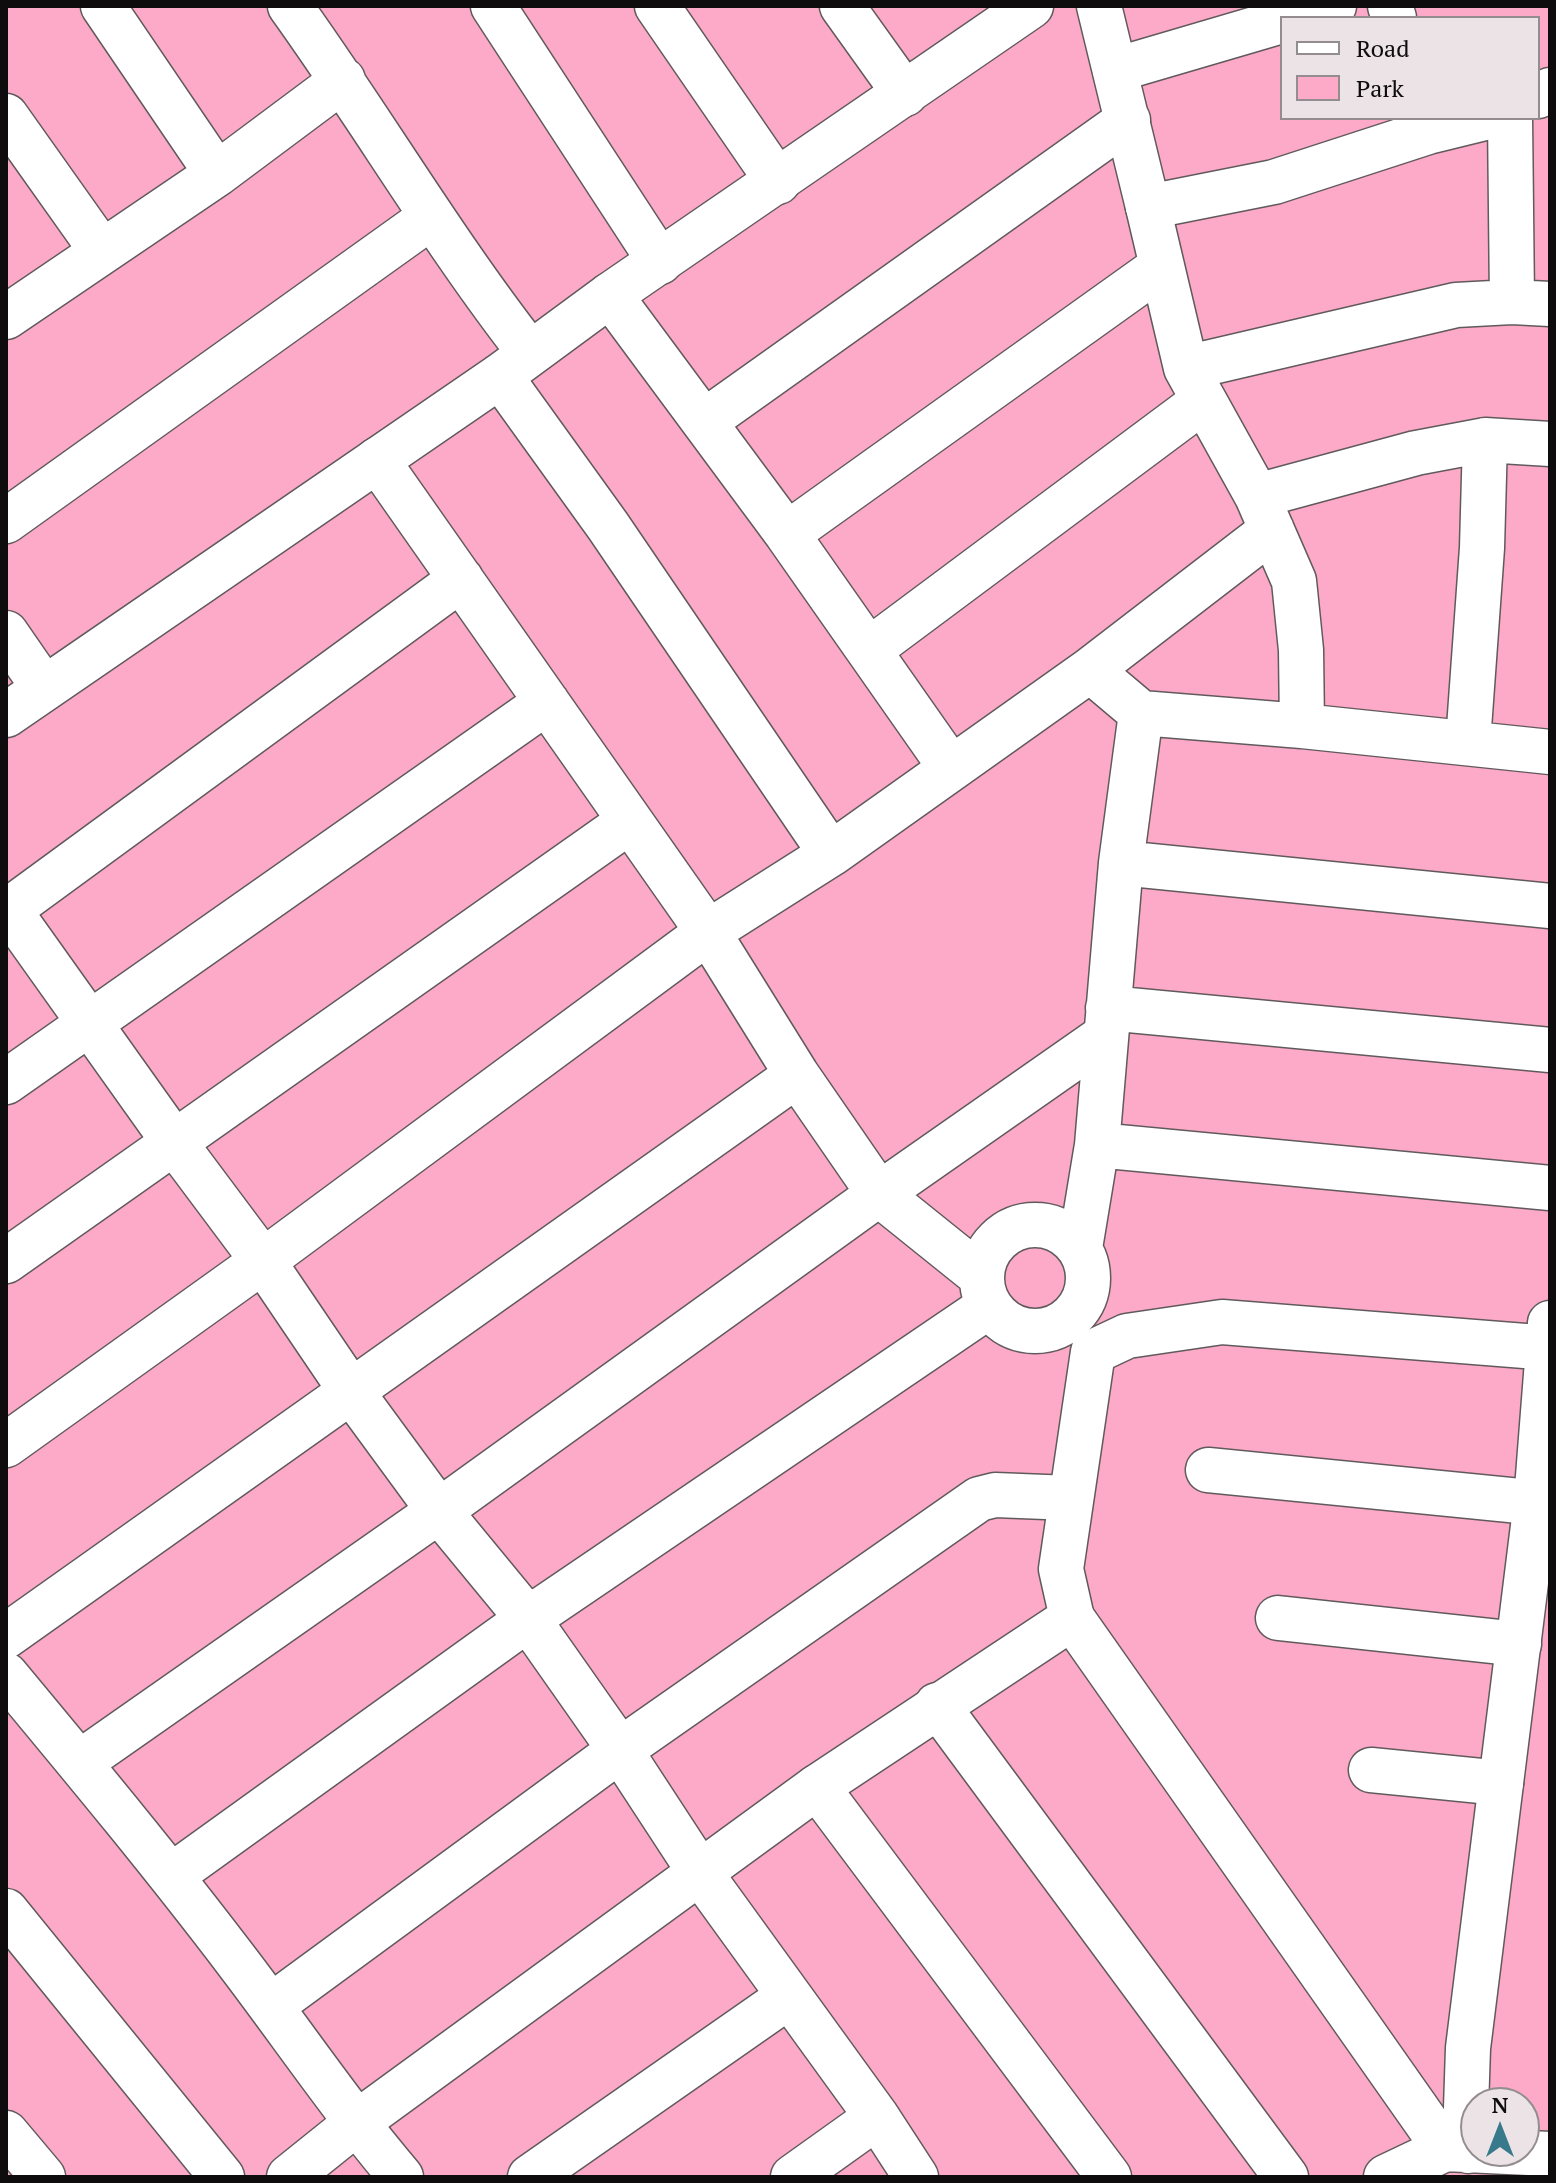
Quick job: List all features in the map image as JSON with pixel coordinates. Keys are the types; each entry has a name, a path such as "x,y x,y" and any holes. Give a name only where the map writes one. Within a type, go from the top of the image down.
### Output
{"street":[{"path":"103,6 217,174"},
{"path":"290,6 343,80 489,301 515,364 617,539 831,854"},
{"path":"493,6 660,262"},
{"path":"657,6 778,182"},
{"path":"842,6 905,94"},
{"path":"6,715 1031,6"},
{"path":"1099,6 1162,266 1195,385 1265,513 1294,581 1301,650 1302,726"},
{"path":"1299,16 1334,6"},
{"path":"1115,70 1280,22"},
{"path":"6,317 217,174 343,80"},
{"path":"6,116 101,250"},
{"path":"705,421 1128,120"},
{"path":"1148,207 1274,182 1426,125 1468,120"},
{"path":"869,650 1195,385 1456,305 1531,303 1510,120"},
{"path":"6,521 431,217"},
{"path":"787,534 1162,266"},
{"path":"610,295 787,534 951,768"},
{"path":"1468,742 1482,548 1485,440"},
{"path":"6,1445 263,1261 708,932 831,854 1090,670 1265,513 1416,453 1485,440 1550,444"},
{"path":"377,460 708,932 797,1075 879,1194 985,1291 1000,1319 1015,1328 1032,1332 1049,1330 1065,1323 1078,1311 1086,1297 1089,1280 1087,1263 1080,1248 1067,1235 1049,1226 1029,1225 1011,1231 996,1241 985,1258 985,1291"},
{"path":"461,579 7,910 263,1261 351,1391 439,1511 528,1619 620,1750 701,1874 877,2117 916,2177"},
{"path":"6,633 44,688"},
{"path":"1090,670 1141,713 1550,752"},
{"path":"6,1082 547,702"},
{"path":"1080,1248 1097,1145 1121,863 1141,713"},
{"path":"6,1261 630,821"},
{"path":"1121,863 1550,906"},
{"path":"79,1763 439,1511 879,1194 1106,1022 1550,1050"},
{"path":"6,1636 797,1075"},
{"path":"1097,1145 1550,1188"},
{"path":"171,1876 985,1291"},
{"path":"1078,1311 1093,1352 1061,1569 1072,1618 1456,2150"},
{"path":"1093,1352 1127,1336 1222,1322 1549,1340 1543,1503 1519,1644 1468,2048 1466,2108 1456,2150"},
{"path":"1208,1470 1543,1503"},
{"path":"271,2006 620,1750 979,1499 995,1495 1071,1498"},
{"path":"289,2177 355,2124 817,1787 1072,1618"},
{"path":"1278,1618 1519,1644"},
{"path":"6,1675 171,1876 271,2006 355,2124 401,2177"},
{"path":"937,1705 1286,2177"},
{"path":"1371,1770 1501,1783"},
{"path":"817,1787 1109,2177"},
{"path":"6,1911 222,2177"},
{"path":"530,2177 788,1997"},
{"path":"793,2177 877,2117"},
{"path":"6,2133 43,2177"},
{"path":"1386,2177 1460,2151"}],"green space":[{"path":"6,6 1550,6 1550,2177 6,2177"}]}
